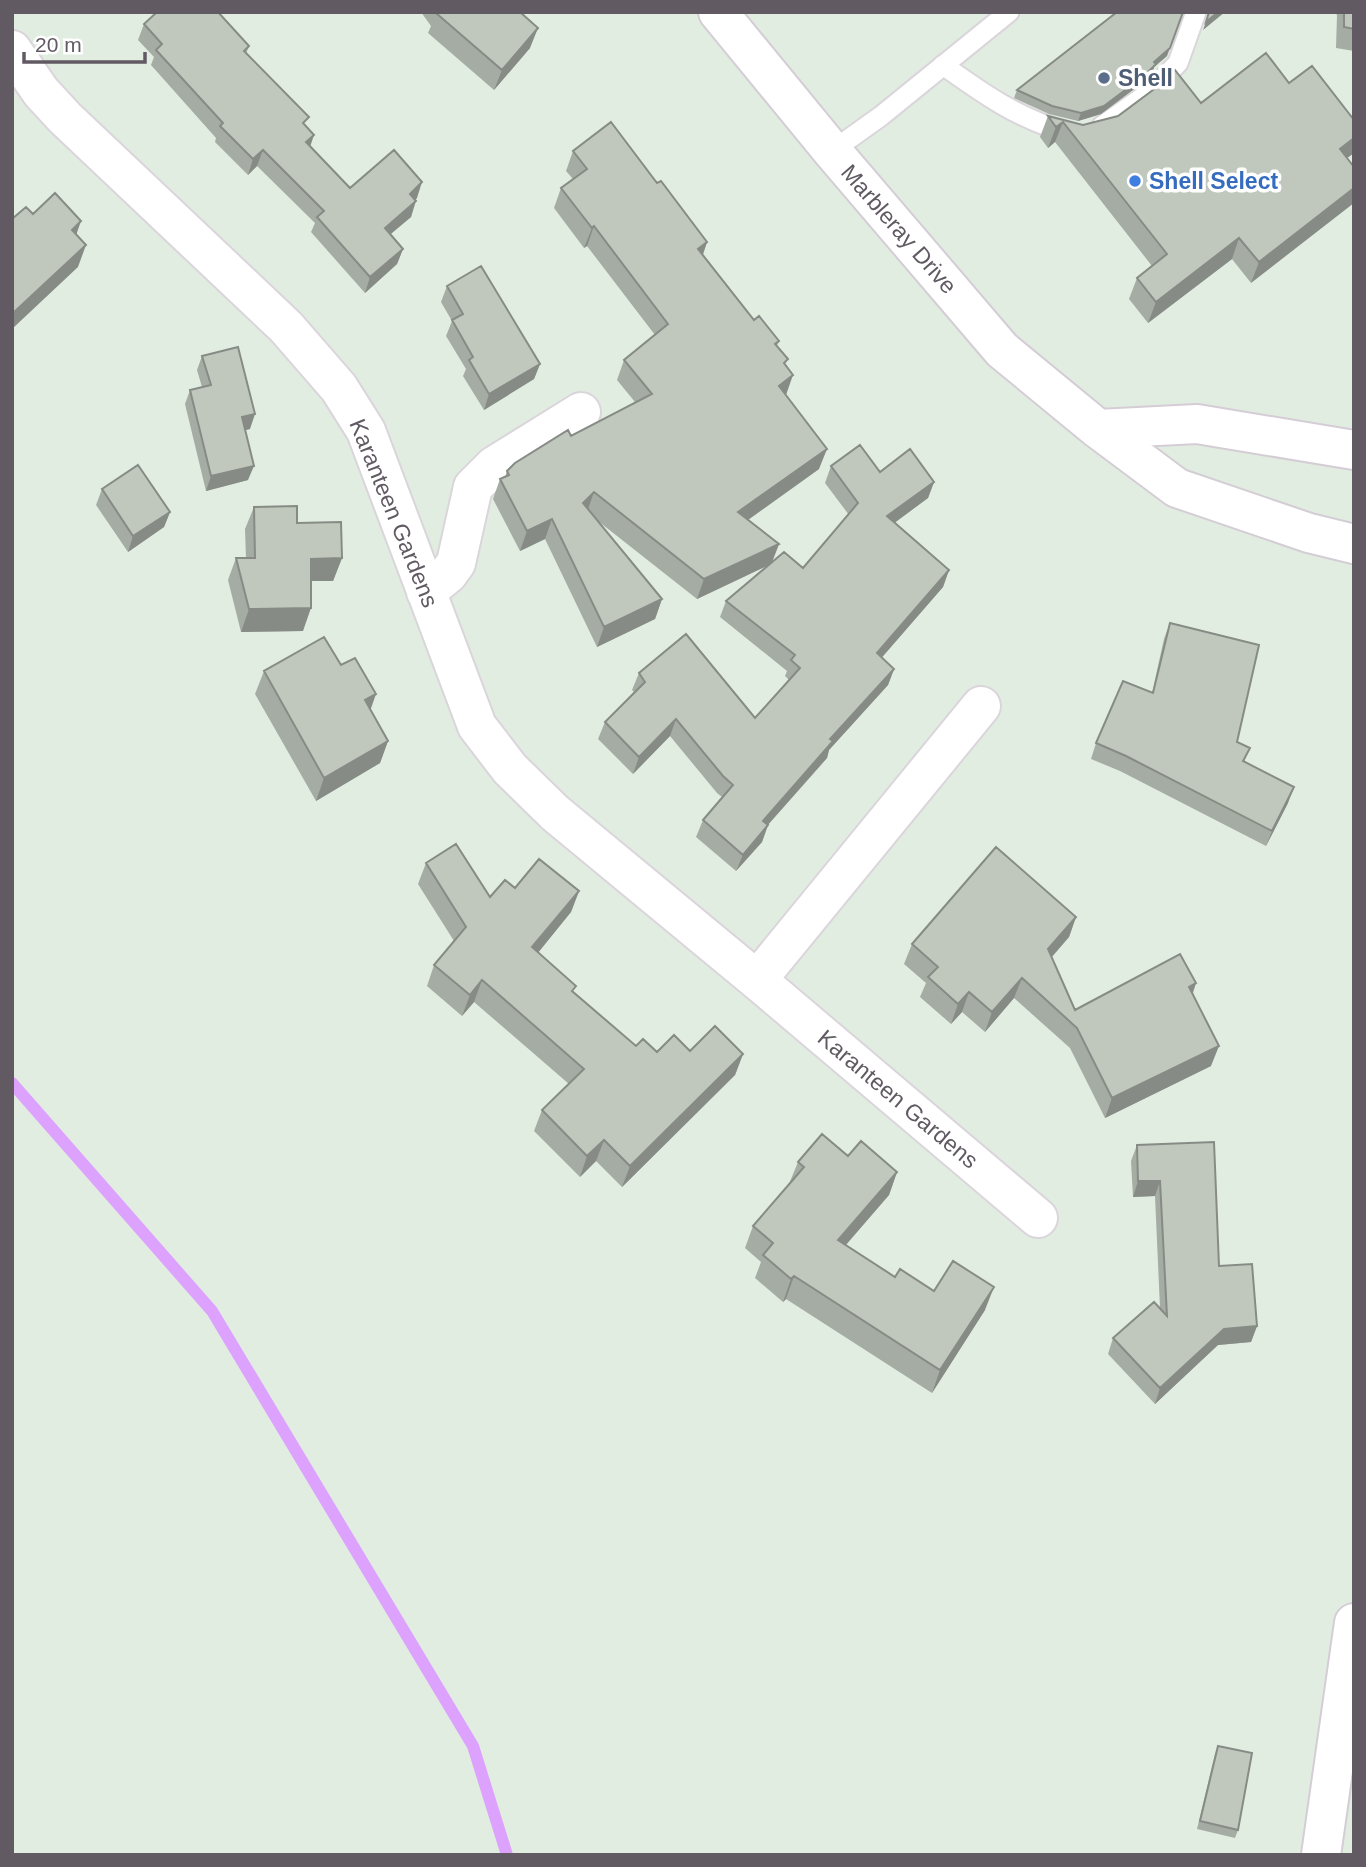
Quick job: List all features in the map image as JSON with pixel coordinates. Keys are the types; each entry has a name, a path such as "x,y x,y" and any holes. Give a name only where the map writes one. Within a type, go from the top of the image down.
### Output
{"street":[{"name":"Marbleray Drive","path":"718,12 832,151 1002,350 1098,429 1177,488 1309,533 1354,544"},
{"name":"Karanteen Gardens","path":"12,50 41,92 65,118 286,327 339,388 366,431 477,726 510,769 555,813 1038,1218"},
{"path":"426,592 448,574 456,563 473,487 494,466 582,412"},
{"path":"1098,429 1197,424 1354,450"},
{"path":"757,980 981,706"},
{"path":"1321,1855 1354,1623"}],"lane":[{"path":"832,151 881,116 1009,12"},
{"path":"943,65 996,103 1045,126 1078,134 1107,125 1150,92 1178,63 1196,12"}],"building":[{"path":"157,12 218,12 249,46 244,51 309,117 303,123 314,135 306,142 350,188 394,150 422,182 410,194 416,201 385,228 403,249 370,277 317,217 324,211 263,150 253,159 220,126 223,123 156,50 162,44 144,24"},
{"path":"520,12 538,28 502,70 436,13"},
{"path":"1117,12 1183,12 1170,48 1154,62 1156,64 1145,75 1104,106 1081,113 1052,106 1017,90"},
{"path":"1209,12 1218,12 1206,22"},
{"path":"1344,12 1354,12 1354,29 1344,27"},
{"path":"1266,53 1289,83 1312,66 1354,120 1354,138 1340,149 1354,167 1354,188 1259,262 1239,238 1156,302 1137,278 1167,254 1063,122 1056,127 1048,116 1083,125 1118,116 1165,81 1175,70 1201,103"},
{"path":"611,122 657,183 661,181 707,242 698,249 754,320 759,316 779,341 775,344 788,359 784,363 793,375 779,386 827,449 738,512 779,544 704,579 594,492 583,503 662,599 604,627 552,519 527,531 500,479 509,475 507,471 515,463 568,430 571,436 652,394 624,360 668,324 594,226 592,228 561,188 587,169 573,151"},
{"path":"55,193 81,221 72,230 86,245 12,314 12,219 26,207 33,214"},
{"path":"481,266 540,364 489,394 469,360 473,357 452,320 463,314 447,286"},
{"path":"238,347 255,414 242,417 254,466 211,476 190,390 211,385 202,356"},
{"path":"860,445 880,472 910,449 934,482 887,516 949,570 877,653 894,669 830,739 833,741 763,821 768,825 743,855 703,820 733,785 676,719 639,757 605,722 645,682 639,673 686,634 755,718 800,668 791,660 795,655 726,601 784,552 803,568 858,503 831,466"},
{"path":"138,465 170,512 133,536 102,489"},
{"path":"297,506 297,523 341,522 342,558 311,559 311,608 249,609 236,558 255,558 254,507"},
{"path":"1170,623 1259,645 1237,742 1250,748 1243,761 1294,787 1272,831 1096,743 1123,681 1153,693"},
{"path":"324,637 341,665 355,658 376,694 365,700 388,741 324,778 264,671"},
{"path":"456,844 490,897 505,880 515,888 539,859 579,891 532,947 576,986 572,991 636,1046 643,1039 657,1052 674,1035 690,1051 715,1026 743,1054 630,1166 604,1140 587,1156 542,1110 584,1069 482,980 470,995 434,965 466,927 426,863"},
{"path":"996,847 1076,917 1048,949 1075,1010 1180,954 1196,983 1189,987 1219,1046 1112,1098 1077,1028 1022,978 992,1012 969,992 958,1004 928,977 938,967 912,944"},
{"path":"822,1134 848,1156 861,1141 897,1172 838,1240 895,1277 900,1269 934,1291 953,1261 994,1287 940,1370 794,1276 791,1279 763,1255 773,1243 753,1226 804,1167 798,1162"},
{"path":"1214,1142 1219,1266 1252,1264 1257,1326 1224,1329 1160,1388 1113,1338 1154,1302 1167,1316 1160,1181 1138,1181 1137,1145"},
{"path":"1218,1746 1252,1753 1238,1830 1200,1821"}],"waterway":[{"path":"12,1083 212,1311 473,1746 507,1855"}],"place":[{"name":"Shell","path":"1104,78"},
{"name":"Shell Select","path":"1135,181"}]}
